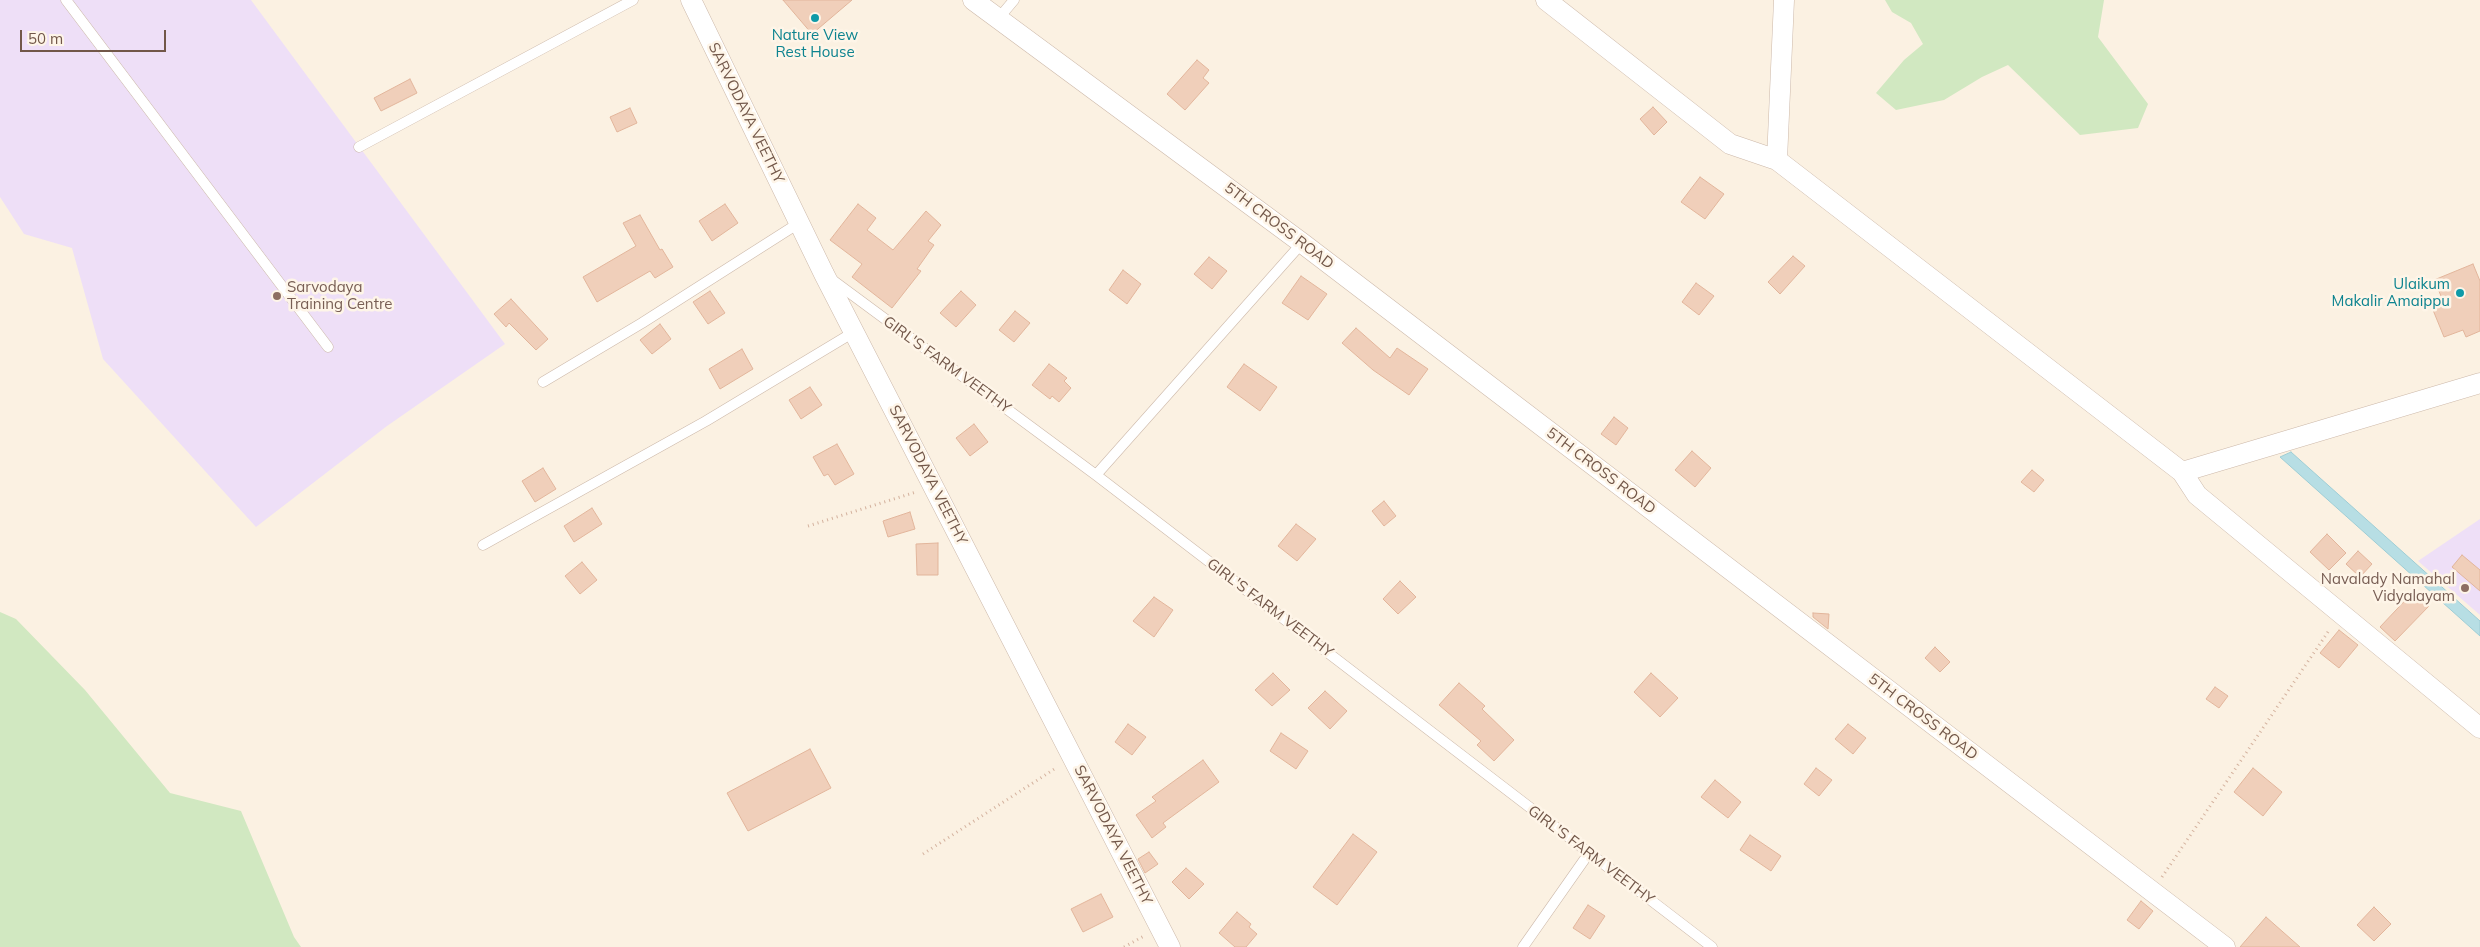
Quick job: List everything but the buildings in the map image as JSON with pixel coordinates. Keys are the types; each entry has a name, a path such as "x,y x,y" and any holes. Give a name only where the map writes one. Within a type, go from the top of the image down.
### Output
{"street":[{"name":"SARVODAYA VEETHY","path":"690,0 824,274 1170,947"},
{"name":"5TH CROSS ROAD","path":"973,0 1302,243 2225,947"},
{"path":"1546,0 1730,144 1777,160 2182,472 2197,495 2480,728"},
{"path":"1777,160 1784,0"},
{"path":"2182,472 2480,383"}],"lane":[{"path":"66,0 328,347"},
{"path":"359,146 633,0"},
{"path":"998,19 1014,0"},
{"path":"544,382 642,323 799,223"},
{"path":"1096,475 1302,243"},
{"name":"GIRL'S FARM VEETHY","path":"824,274 1096,475 1712,947"},
{"path":"483,545 706,421 854,332"},
{"path":"1523,947 1589,854"}],"path":[{"path":"808,526 934,486"},
{"path":"2152,892 2340,614"},
{"path":"923,854 1073,757"}],"shaded area":[{"name":"Sarvodaya Training Centre","path":"0,0 251,0 505,344 387,426 256,527 103,359 72,248 24,234 0,197"},
{"name":"Navalady Namahal Vidyalayam","path":"2480,519 2480,615 2418,561"}],"green space":[{"path":"1885,0 2104,0 2098,37 2148,104 2138,128 2080,135 2008,65 1982,77 1944,100 1896,110 1876,93 1904,60 1923,44 1911,23 1892,12"},
{"path":"0,612 16,619 85,690 170,793 241,811 294,937 301,947 0,947"}],"water":[{"path":"2291,452 2480,621 2480,636 2280,457"}],"place":[{"name":"Nature View Rest House","path":"815,18"},
{"name":"Ulaikum Makalir Amaippu","path":"2460,293"},
{"name":"Sarvodaya Training Centre","path":"277,296"},
{"name":"Navalady Namahal Vidyalayam","path":"2465,588"}]}
